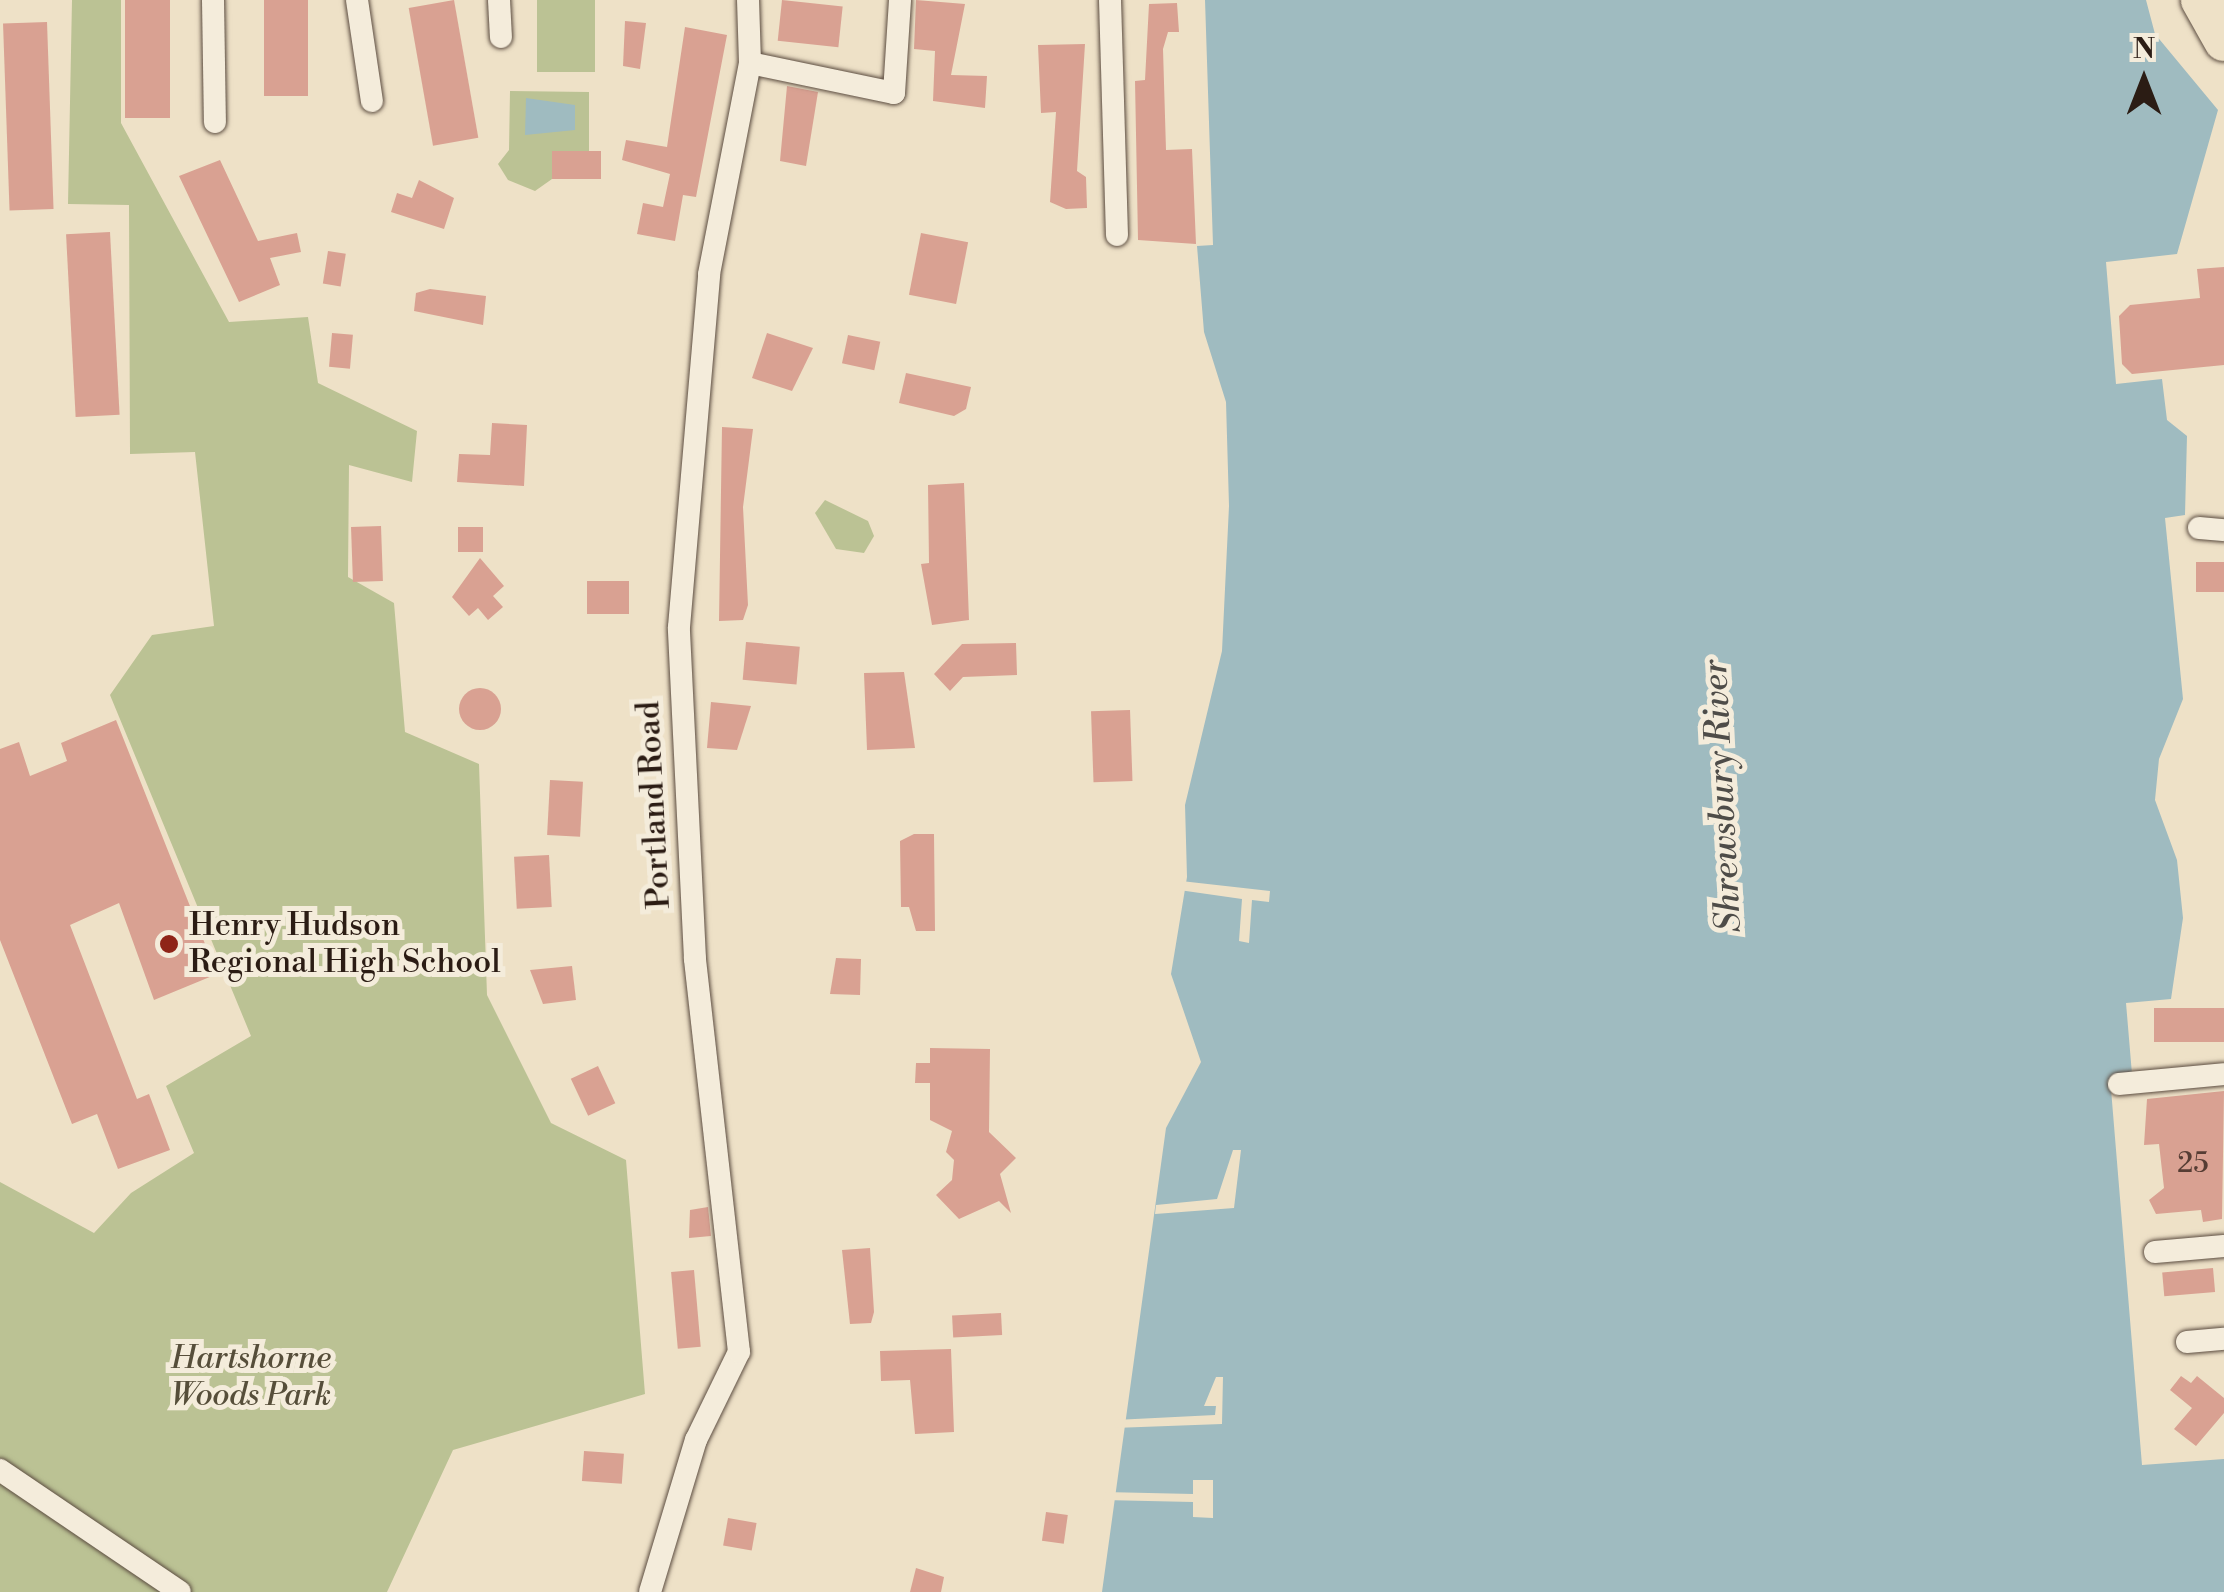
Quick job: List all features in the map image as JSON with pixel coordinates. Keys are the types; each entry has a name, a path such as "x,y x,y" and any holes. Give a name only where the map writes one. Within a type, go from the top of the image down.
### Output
{"highway":[{"path":"2201,0 2224,41"}],"street":[{"path":"213,0 215,122"},
{"path":"357,0 372,101"},
{"path":"500,0 500,37"},
{"name":"Portland Road","path":"650,1592 696,1440 739,1352 695,959 680,627 708,274 750,63 748,0"},
{"path":"750,63 894,93 900,0"},
{"path":"1110,0 1117,235"},
{"path":"2200,528 2224,530"},
{"path":"2119,1084 2224,1074"},
{"path":"2155,1252 2224,1246"},
{"path":"2187,1342 2224,1339"},
{"path":"0,1470 180,1592"}],"green space":[{"name":"Hartshorne Woods Park","path":"72,0 121,0 121,123 229,322 308,317 318,383 417,431 412,482 349,465 348,577 394,603 405,732 479,764 487,995 551,1123 626,1160 645,1394 453,1450 387,1592 0,1592 0,1182 94,1233 131,1193 194,1153 166,1086 251,1036 110,695 152,635 214,626 195,452 130,454 129,205 68,204"},
{"path":"537,0 595,0 595,72 537,72"},
{"path":"510,91 589,92 589,151 601,151 601,179 552,179 535,191 508,180 498,164 509,150"},
{"path":"825,500 868,521 874,536 864,553 836,549 815,513"}],"water":[{"name":"Shrewsbury River","path":"1205,0 2146,0 2155,34 2218,110 2177,254 2106,262 2116,384 2162,379 2167,420 2187,436 2185,515 2165,518 2183,699 2159,759 2155,800 2177,860 2183,918 2171,999 2126,1003 2132,1074 2110,1077 2142,1465 2224,1459 2224,1592 1102,1592 1166,1128 1201,1062 1171,974 1187,877 1185,805 1222,651 1229,506 1226,402 1204,332 1197,246 1213,245"},
{"path":"526,98 575,105 575,130 525,135"}],"pier":[{"path":"1181,881 1270,891 1269,902 1252,900 1249,943 1239,941 1242,899 1179,890"},
{"path":"1233,1150 1241,1150 1234,1208 1155,1214 1156,1205 1217,1199"},
{"path":"1216,1377 1223,1377 1222,1424 1114,1428 1115,1420 1215,1415 1216,1406 1204,1406"},
{"path":"1193,1480 1213,1480 1213,1518 1193,1517 1193,1502 1103,1500 1104,1492 1193,1494"}],"building":[{"path":"125,0 170,0 170,118 125,118"},
{"path":"264,0 308,0 308,96 264,96"},
{"path":"454,0 478,138 433,146 409,8"},
{"path":"782,0 843,6 838,47 778,41"},
{"path":"916,0 965,4 951,75 987,76 985,108 933,101 935,51 914,49"},
{"path":"1177,3 1179,32 1168,32 1163,49 1166,150 1192,149 1196,244 1138,240 1135,81 1145,80 1149,4"},
{"path":"625,21 646,23 640,69 623,66"},
{"path":"47,22 54,209 10,210 3,24"},
{"path":"685,27 727,35 696,197 683,195 675,241 637,234 643,203 663,207 670,174 622,160 626,140 667,147"},
{"path":"1085,44 1077,171 1086,177 1087,208 1066,209 1050,202 1056,112 1041,113 1038,45"},
{"path":"787,86 818,92 806,166 780,161"},
{"path":"552,151 601,151 601,179 552,179"},
{"path":"220,160 258,241 297,233 301,252 270,258 280,285 239,302 179,176"},
{"path":"419,180 454,198 444,229 391,212 397,193 412,198"},
{"path":"110,232 120,415 76,417 66,234"},
{"path":"921,233 968,242 956,304 909,295"},
{"path":"328,251 346,254 341,286 323,284"},
{"path":"2224,267 2224,365 2132,374 2122,364 2119,316 2130,305 2200,298 2197,269"},
{"path":"430,289 486,296 483,325 414,311 416,293"},
{"path":"332,333 353,335 350,369 329,367"},
{"path":"767,333 813,348 792,391 752,378"},
{"path":"848,335 880,342 874,370 842,363"},
{"path":"906,373 971,387 966,409 954,416 899,403"},
{"path":"492,423 527,425 524,486 457,482 459,454 490,455"},
{"path":"722,427 753,429 743,507 748,605 743,620 719,621"},
{"path":"964,483 969,620 932,625 921,564 929,563 928,485"},
{"path":"381,526 383,581 353,582 351,527"},
{"path":"458,527 483,527 483,552 458,552"},
{"path":"480,558 504,586 493,596 503,607 488,620 478,608 469,616 452,597"},
{"path":"2196,562 2224,562 2224,592 2196,592"},
{"path":"587,581 629,581 629,614 587,614"},
{"path":"746,642 800,647 796,685 743,680"},
{"path":"1016,643 1017,675 963,677 950,691 934,674 962,644"},
{"path":"904,672 915,748 867,750 864,673"},
{"path":"480,688 495,694 501,709 495,724 480,730 465,724 459,709 465,694"},
{"path":"711,702 751,706 737,750 707,748"},
{"path":"1130,710 1132,781 1094,782 1091,711"},
{"name":"Henry Hudson Regional High School","path":"116,720 217,974 154,1000 119,903 70,925 137,1099 149,1094 170,1150 118,1169 97,1114 72,1124 0,940 0,749 19,742 30,776 67,761 61,743"},
{"path":"550,780 583,782 580,837 547,835"},
{"path":"914,834 934,834 935,931 916,931 909,907 901,907 900,841"},
{"path":"549,855 552,907 517,909 514,857"},
{"path":"836,958 861,959 860,995 830,994"},
{"path":"572,966 576,1000 543,1004 530,970"},
{"path":"2154,1008 2224,1008 2224,1042 2154,1042"},
{"path":"930,1048 990,1049 989,1132 1016,1158 1000,1174 1011,1213 999,1201 959,1219 936,1195 952,1180 954,1160 946,1152 952,1131 930,1120 930,1083 915,1083 916,1063 930,1063"},
{"path":"598,1066 615,1103 588,1116 571,1079"},
{"path":"2224,1091 2222,1219 2203,1222 2201,1210 2156,1214 2149,1200 2164,1188 2159,1144 2144,1145 2147,1099"},
{"path":"708,1207 711,1236 689,1238 690,1210"},
{"path":"870,1248 874,1312 871,1323 850,1324 842,1250"},
{"path":"2213,1268 2215,1292 2164,1296 2162,1272"},
{"path":"694,1270 701,1347 678,1349 671,1272"},
{"path":"1001,1313 1002,1335 953,1338 952,1316"},
{"path":"951,1349 954,1432 915,1434 910,1380 881,1381 880,1351"},
{"path":"2181,1376 2191,1383 2197,1376 2224,1398 2224,1413 2196,1446 2174,1429 2192,1408 2170,1390"},
{"path":"584,1451 624,1454 622,1484 582,1481"},
{"path":"1046,1512 1068,1515 1064,1544 1042,1541"},
{"path":"728,1518 757,1523 752,1551 723,1546"},
{"path":"916,1568 944,1577 941,1592 910,1592"}],"place":[{"name":"Henry Hudson Regional High School","path":"169,944"}]}
